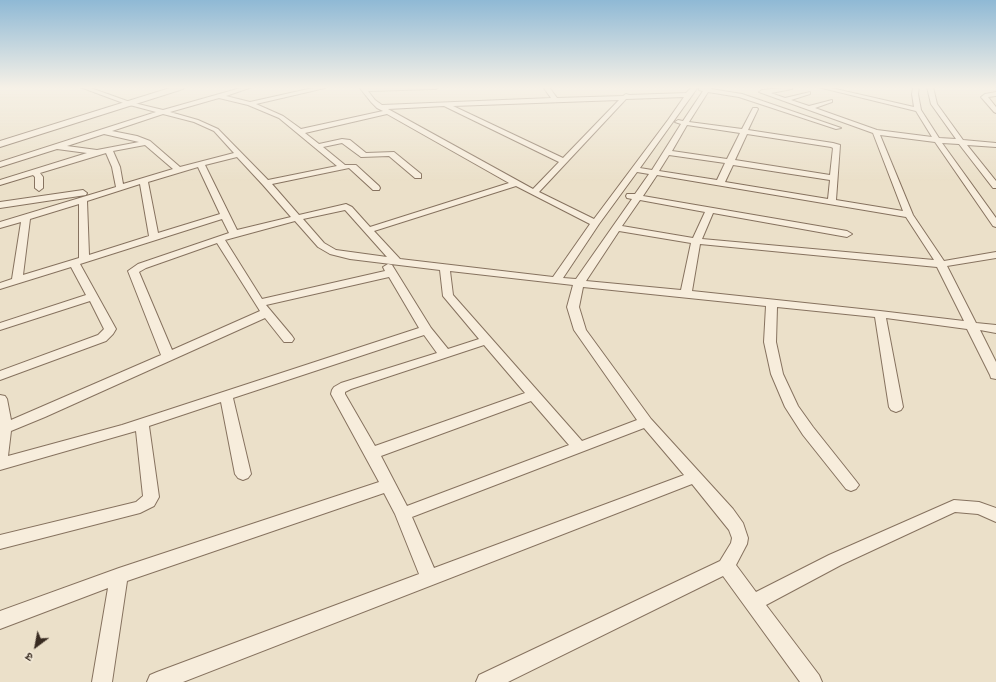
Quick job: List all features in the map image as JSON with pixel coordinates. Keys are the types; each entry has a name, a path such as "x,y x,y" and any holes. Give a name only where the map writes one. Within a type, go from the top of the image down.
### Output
{"street":[{"path":"0,144 81,119"},
{"path":"0,165 144,119"},
{"path":"187,119 207,125 216,130 321,245 333,252 350,256 579,283 880,314 996,330"},
{"path":"283,119 343,166"},
{"path":"298,132 357,119"},
{"path":"400,119 534,193 595,223"},
{"path":"475,119 564,161"},
{"path":"534,193 604,119"},
{"path":"486,682 726,566 739,544 740,538 737,528 727,514 646,422 580,330 573,307 579,283 654,173 688,119"},
{"path":"720,183 750,119"},
{"path":"811,119 838,128"},
{"path":"844,119 876,132 937,140 996,145"},
{"path":"924,119 996,224"},
{"path":"945,119 996,186"},
{"path":"556,280 595,223 671,121 826,143 837,147 832,202"},
{"path":"829,132 854,122"},
{"path":"794,138 795,129"},
{"path":"104,132 134,138 147,143 179,170"},
{"path":"876,132 881,148 909,215 941,264 996,375"},
{"path":"318,146 342,141 347,142 364,155 391,154 418,176"},
{"path":"56,147 97,152 147,143"},
{"path":"109,151 116,167 116,189"},
{"path":"0,183 97,152"},
{"path":"666,152 834,178"},
{"path":"0,224 179,170 239,154"},
{"path":"201,164 234,234"},
{"path":"266,183 343,166 352,167 376,188"},
{"path":"635,170 909,215"},
{"path":"35,172 40,180 39,188"},
{"path":"144,181 154,237"},
{"path":"369,230 517,183"},
{"path":"0,205 116,189"},
{"path":"618,194 847,234"},
{"path":"0,376 102,338 108,334 110,329 92,297 79,260 83,200"},
{"path":"168,356 133,271 142,266 234,234 297,218 346,208 349,209 369,230 396,261"},
{"path":"686,294 696,241 710,210"},
{"path":"0,286 224,215"},
{"path":"17,280 26,217"},
{"path":"616,228 696,241 853,257 941,264 996,255"},
{"path":"219,239 263,308 288,339"},
{"path":"384,259 390,273 426,330 445,354"},
{"path":"445,266 448,296 579,447"},
{"path":"2,429 40,414 168,356 263,308 390,273"},
{"path":"0,327 92,297"},
{"path":"772,303 770,342 777,374 796,413 808,431 851,484"},
{"path":"880,314 896,407"},
{"path":"0,399 4,414 0,463 142,424 328,361 426,330"},
{"path":"429,577 403,514 372,453 338,394 339,390 346,386 486,341"},
{"path":"372,453 533,395"},
{"path":"226,396 243,474"},
{"path":"403,514 646,422"},
{"path":"0,542 140,507 148,502 151,497 142,424"},
{"path":"157,682 429,577 695,477"},
{"path":"0,620 118,576 388,485"},
{"path":"753,603 834,560 954,506 979,508 996,515"},
{"path":"726,566 812,682"},
{"path":"102,682 118,576"}]}
